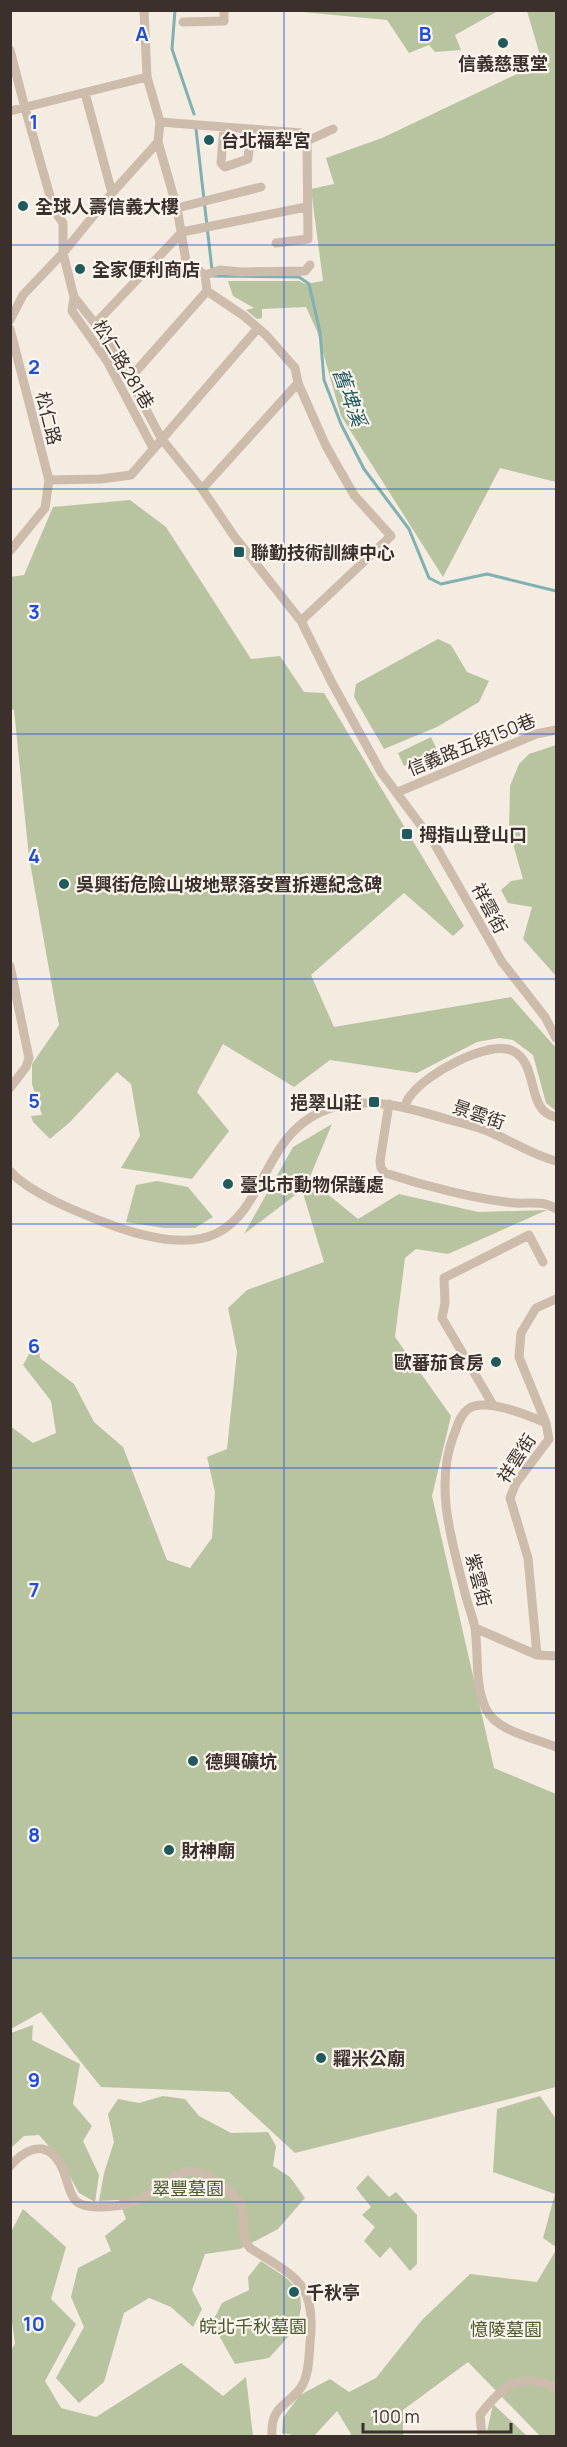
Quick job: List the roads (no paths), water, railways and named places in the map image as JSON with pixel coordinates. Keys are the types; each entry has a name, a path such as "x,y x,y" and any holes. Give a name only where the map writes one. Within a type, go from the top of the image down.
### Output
{"street":[{"path":"144,10 147,77 160,122 158,142 177,208 186,261 205,275 207,291 258,328 295,369 298,383 326,446 354,495 391,536 302,621"},
{"path":"183,22 224,21 224,10"},
{"name":"松仁路281巷","path":"10,50 54,210 63,223 63,253 74,297 72,311 107,361 153,448"},
{"path":"10,111 147,77"},
{"path":"86,93 112,193"},
{"path":"160,122 302,133 307,141 308,239 276,243"},
{"path":"224,127 221,164 225,166 248,159 251,129"},
{"path":"307,141 333,129"},
{"path":"10,320 23,295 63,253 158,142"},
{"path":"177,208 261,187"},
{"path":"96,323 182,232 306,207"},
{"path":"205,275 220,270 305,271 310,265"},
{"path":"130,378 207,291"},
{"name":"祥雲街","path":"74,297 112,345 161,438 202,489 234,536 302,621 331,681 376,762 442,856 502,962 545,1017 556,1038"},
{"path":"10,551 45,508 49,480 101,479 131,475 258,328"},
{"name":"松仁路","path":"10,329 49,480"},
{"path":"202,489 298,383"},
{"name":"信義路五段150巷","path":"398,792 536,734 556,730"},
{"path":"10,966 28,1058 26,1067 10,1088"},
{"path":"405,1107 411,1094 439,1073 481,1051 500,1048 520,1055 531,1075 541,1108 550,1116 556,1117"},
{"name":"景雲街","path":"10,1171 19,1180 77,1212 156,1238 187,1241 207,1238 235,1222 248,1205 282,1145 304,1123 338,1106 358,1103 405,1107 494,1133 534,1154 556,1161"},
{"path":"389,1104 380,1161 385,1173 492,1200 521,1204 542,1202 556,1209"},
{"path":"543,1262 529,1235 444,1278 445,1303 442,1318 493,1405 546,1423"},
{"name":"祥雲街","path":"537,1655 528,1558 510,1498 516,1483 546,1445 549,1433 519,1357 521,1333 536,1308 556,1299"},
{"name":"紫雲街","path":"493,1405 474,1406 464,1413 448,1451 444,1477 451,1537 475,1628 478,1680 486,1710 502,1726 556,1747"},
{"path":"475,1628 537,1655 556,1656"},
{"path":"10,2166 27,2151 38,2148 46,2150 62,2167 74,2199 81,2204 95,2207 123,2205 140,2200 177,2175 194,2170 214,2178 240,2200 244,2210 246,2243 250,2248 289,2271 299,2281 305,2289 312,2323 307,2373 303,2385 280,2408 271,2423 273,2436"},
{"path":"482,2436 480,2415 494,2397 507,2386 534,2380 556,2388"}],"waterway":[{"name":"舊埤溪","path":"175,10 172,49 194,114"},
{"name":"舊埤溪","path":"196,129 212,270"},
{"name":"舊埤溪","path":"213,276 299,277 309,284 320,332 324,380 341,424 364,469 409,529 429,578 441,584 487,574 556,591"}],"place":[{"name":"信義慈惠堂","path":"503,43"},
{"name":"台北福犁宮","path":"209,140"},
{"name":"全球人壽信義大樓","path":"23,206"},
{"name":"全家便利商店","path":"80,269"},
{"name":"聯勤技術訓練中心","path":"239,552"},
{"name":"拇指山登山口","path":"407,834"},
{"name":"吳興街危險山坡地聚落安置拆遷紀念碑","path":"64,884"},
{"name":"挹翠山莊","path":"374,1102"},
{"name":"臺北市動物保護處","path":"228,1184"},
{"name":"歐蕃茄食房","path":"496,1362"},
{"name":"德興礦坑","path":"193,1761"},
{"name":"財神廟","path":"169,1850"},
{"name":"糶米公廟","path":"321,2058"},
{"name":"千秋亭","path":"294,2292"}],"park label":[{"name":"翠豐墓園","path":"188,2188"},
{"name":"皖北千秋墓園","path":"253,2326"},
{"name":"憶陵墓園","path":"506,2329"}]}
